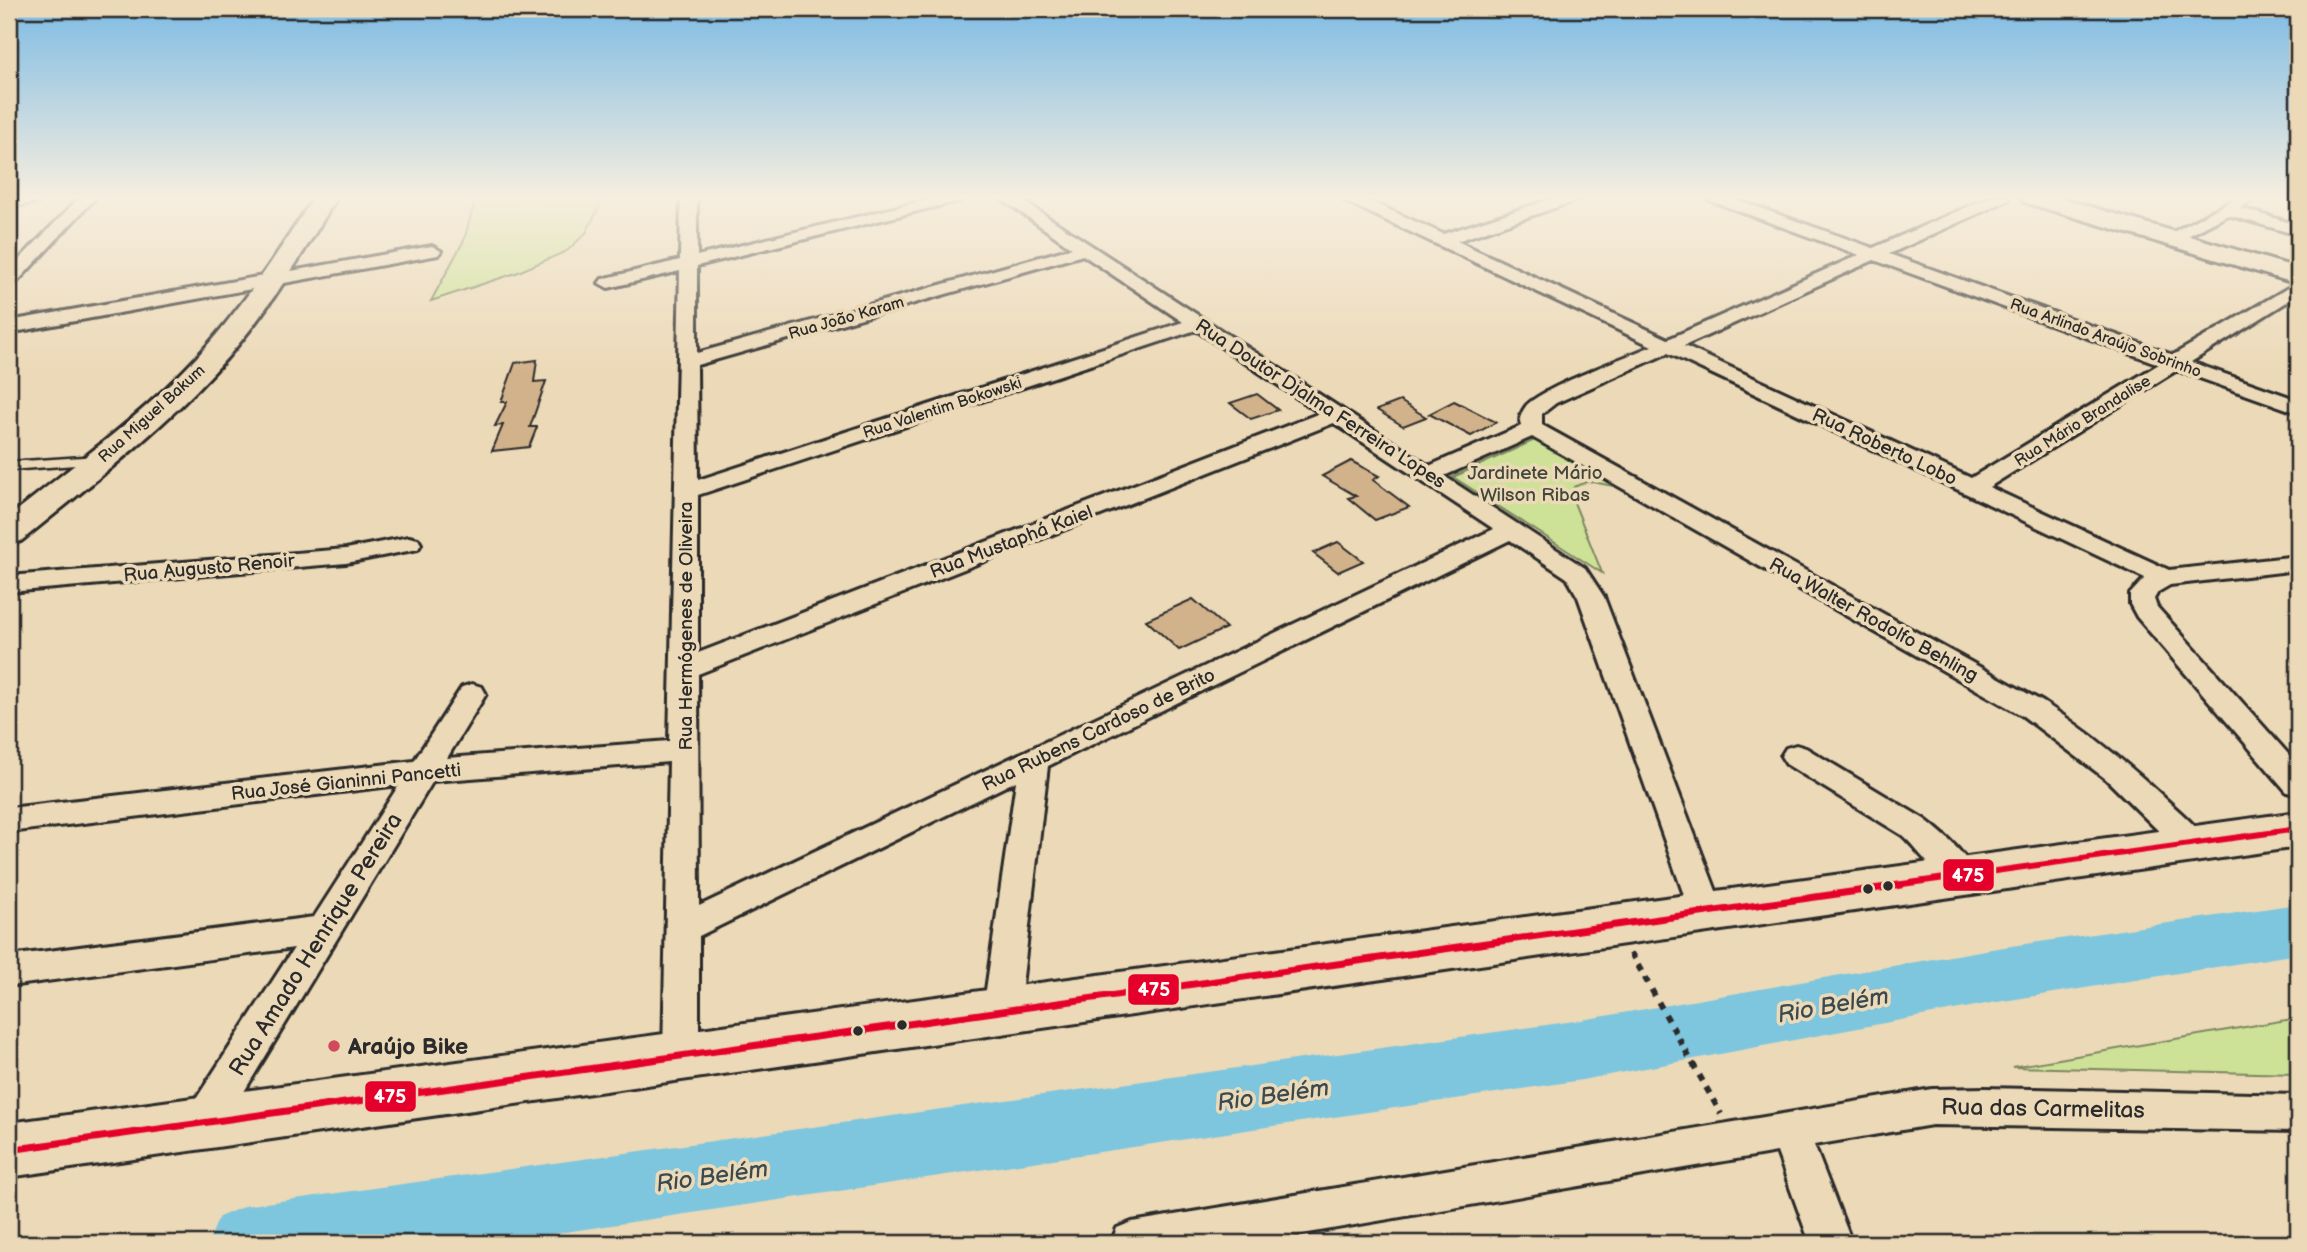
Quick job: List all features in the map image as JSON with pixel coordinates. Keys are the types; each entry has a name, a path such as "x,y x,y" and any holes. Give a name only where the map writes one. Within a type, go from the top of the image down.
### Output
{"street":[{"path":"9,280 32,255"},
{"name":"Rua Miguel Bakum","path":"9,534 187,384 227,340 277,277 290,255"},
{"path":"9,327 406,255"},
{"name":"Rua Hermógenes de Oliveira","path":"681,1056 688,255"},
{"path":"608,283 715,255"},
{"name":"Rua João Karam","path":"687,362 1063,255"},
{"name":"Rua Doutor Djalma Ferreira Lopes","path":"1096,255 1565,563 1584,583 1707,912"},
{"name":"Rua Roberto Lobo","path":"1476,255 2166,578"},
{"path":"1429,474 1533,429 1528,419 1530,414 1549,399 1871,255"},
{"name":"Rua Arlindo Araújo Sobrinho","path":"1878,255 2298,407"},
{"path":"2232,255 2298,276"},
{"name":"Rua Mário Brandalise","path":"1973,487 2298,287"},
{"name":"Rua Valentim Bokowski","path":"686,491 1199,323"},
{"name":"Rua Mustaphá Kaiel","path":"684,669 1338,414"},
{"name":"Rua Walter Rodolfo Behling","path":"1533,429 2033,709 2096,752 2192,844"},
{"name":"Rua Rubens Cardoso de Brito","path":"682,929 1513,529"},
{"name":"Rua Augusto Renoir","path":"9,584 346,556 409,544"},
{"path":"2298,563 2166,578 2146,587 2141,593 2141,603 2146,611 2298,784"},
{"name":"Rua Amado Henrique Pereira","path":"203,1123 472,694"},
{"name":"Rua José Gianinni Pancetti","path":"9,820 424,771 684,750"},
{"path":"1796,756 1913,827 1928,839 1961,876"},
{"path":"1001,1011 1034,759"},
{"path":"9,1150 2298,829"},
{"path":"9,971 324,930"},
{"name":"Rua das Carmelitas","path":"1132,1243 1876,1114 1945,1107 2298,1113"},
{"path":"1789,1131 1830,1243"}],"lane":[{"path":"9,466 99,460"}],"path":[{"path":"1636,963 1717,1107"}],"green space":[{"path":"456,255 557,255 516,273 431,301"},
{"name":"Jardinete Mário Wilson Ribas","path":"1537,439 1623,488 1588,481 1574,487 1571,495 1602,573 1453,477"},
{"path":"2298,1018 2298,1074 2012,1067"}],"building":[{"path":"537,360 534,382 546,381 530,427 537,427 529,447 492,451 503,425 495,426 507,402 501,402 515,363"},
{"path":"1257,394 1278,410 1251,419 1230,403"},
{"path":"1400,401 1426,417 1403,426 1377,410"},
{"path":"1454,401 1496,422 1471,436 1429,414"},
{"path":"1351,461 1379,476 1373,480 1409,507 1375,520 1348,498 1356,496 1322,476"},
{"path":"1338,542 1363,561 1338,572 1313,553"},
{"path":"1193,599 1226,628 1179,650 1146,620"}],"waterway":[{"name":"Rio Belém","path":"245,1243 1582,1050 1991,976 2298,929"}],"transit line":[{"name":"475","path":"9,1150 2298,829"}],"place":[{"name":"Araújo Bike","path":"334,1046"}]}
